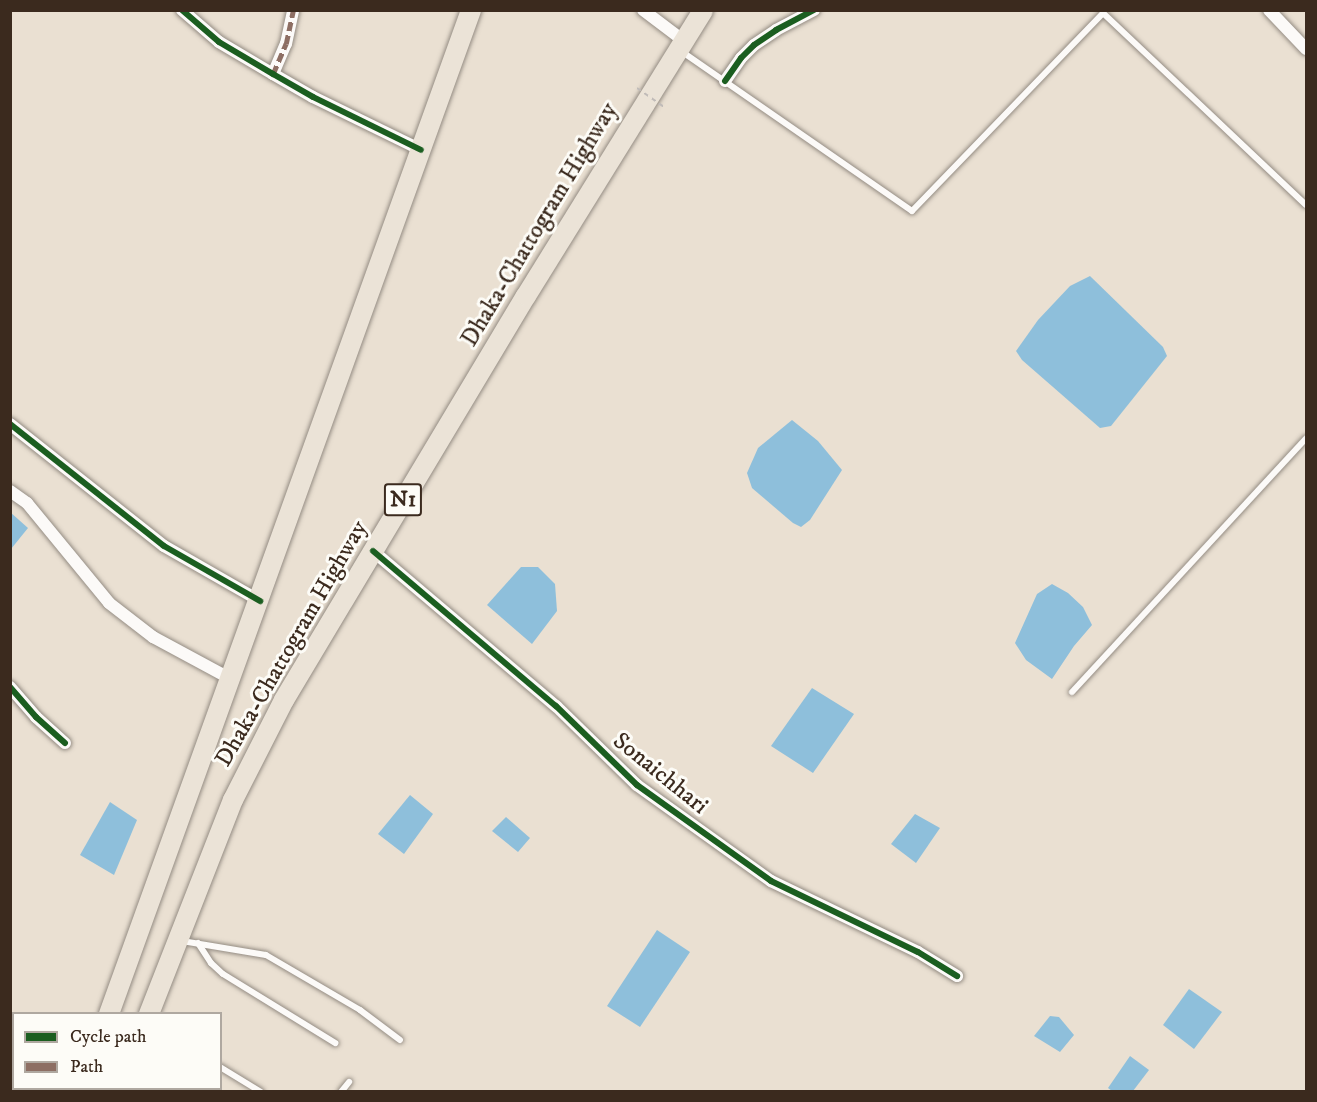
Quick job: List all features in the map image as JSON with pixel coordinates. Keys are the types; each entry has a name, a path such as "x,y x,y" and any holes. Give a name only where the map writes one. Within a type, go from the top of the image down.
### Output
{"highway":[{"name":"Dhaka-Chattogram Highway","path":"110,1012 260,601 471,10"},
{"name":"Dhaka-Chattogram Highway","path":"150,1012 238,790 284,700 703,10"}],"street":[{"path":"182,10 219,42 273,74 313,97 421,150"},
{"path":"273,74 285,44 292,10"},
{"path":"643,10 681,45"},
{"path":"725,81 741,58 754,45 776,30 814,10"},
{"path":"1269,10 1306,49"},
{"path":"10,424 164,546 260,601"},
{"path":"10,491 27,503 109,603 153,638 231,679"},
{"name":"Sonaichhari","path":"373,551 556,706 637,785 771,881 918,952 957,976"},
{"path":"10,687 36,717 65,743"}],"lane":[{"path":"681,45 725,81 912,211 1103,13 1306,205"},
{"path":"1072,692 1306,438"},
{"path":"178,940 266,956 360,1010 400,1041"},
{"path":"198,944 211,963 223,974 335,1043"},
{"path":"222,1069 261,1092"},
{"path":"341,1092 349,1082"}],"path":[{"path":"637,88 663,106"}],"water":[{"path":"1090,276 1163,347 1167,356 1111,426 1100,428 1022,360 1016,351 1038,320 1070,286"},
{"path":"792,420 818,441 842,470 810,520 801,527 793,523 752,488 747,473 758,448"},
{"path":"10,512 28,528 11,549 10,549"},
{"path":"521,567 538,567 555,584 557,611 532,644 487,605"},
{"path":"1052,584 1068,593 1083,607 1092,625 1074,646 1052,679 1026,660 1015,643 1037,594"},
{"path":"812,688 854,714 813,773 771,746"},
{"path":"410,795 433,814 404,854 378,834"},
{"path":"110,802 137,820 114,875 80,855"},
{"path":"915,814 940,828 916,863 891,844"},
{"path":"506,817 530,838 518,852 492,831"},
{"path":"657,930 690,952 640,1027 607,1006"},
{"path":"1189,989 1222,1012 1194,1049 1163,1025"},
{"path":"1050,1016 1059,1017 1074,1035 1060,1052 1034,1036"},
{"path":"1130,1056 1149,1070 1133,1091 1112,1091 1108,1088"}],"marked path":[{"path":"273,74 286,44 293,10"}],"cycle path":[{"path":"182,10 219,42 273,74 313,97 421,150"},
{"path":"725,81 741,58 754,45 776,30 814,10"},
{"path":"10,424 164,546 260,601"},
{"path":"373,551 556,706 637,785 771,881 918,952 957,976"},
{"path":"10,687 36,717 65,743"}]}
